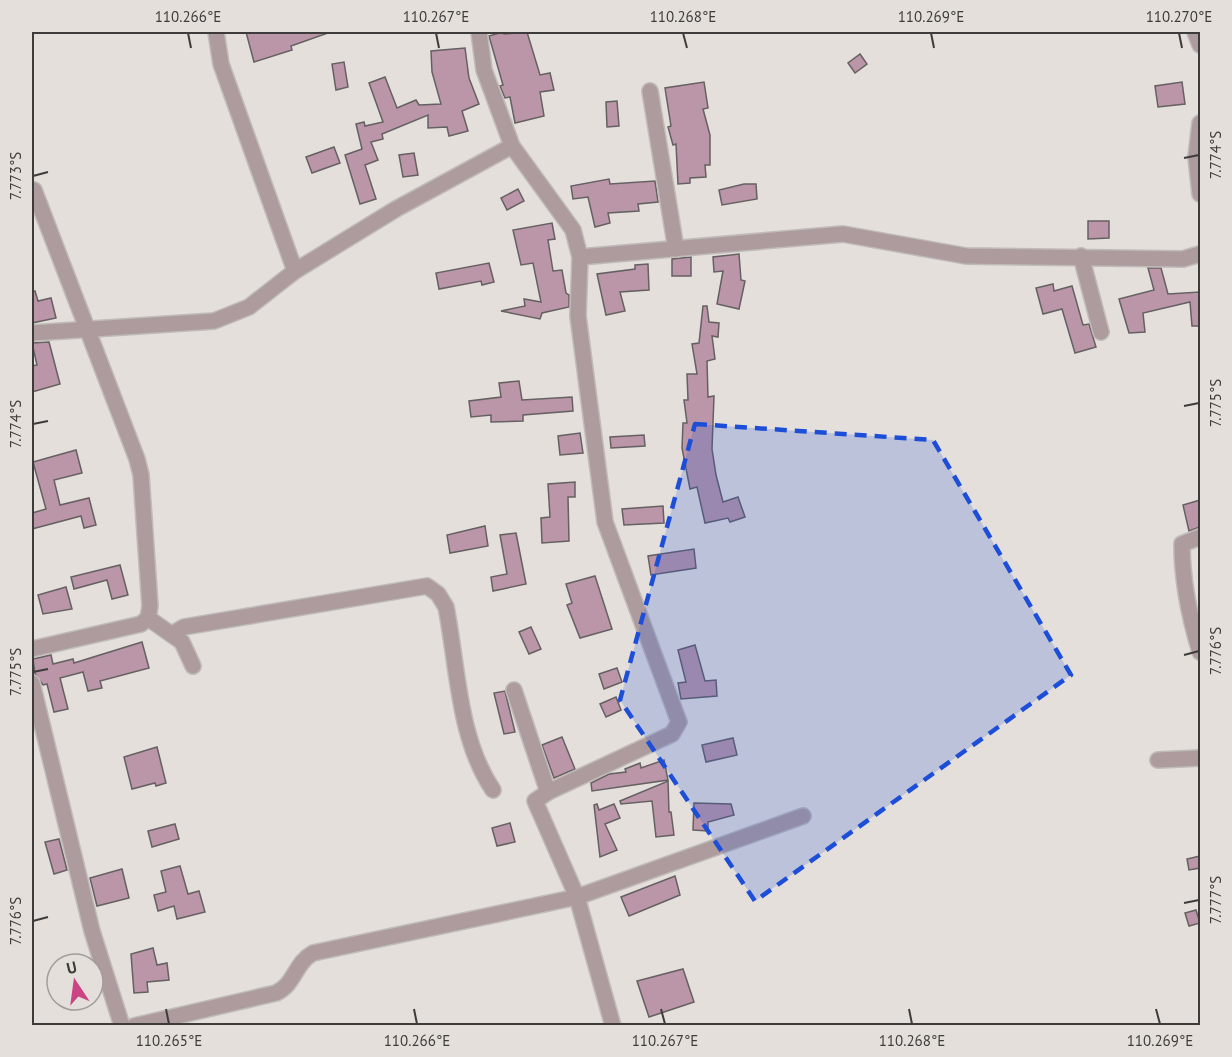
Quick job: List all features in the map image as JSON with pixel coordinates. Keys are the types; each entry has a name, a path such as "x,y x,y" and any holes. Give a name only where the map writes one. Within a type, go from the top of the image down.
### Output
{"street":[{"path":"216,32 221,64 295,271"},
{"path":"479,32 484,70 512,146 573,230 580,257 579,316 605,522 679,722 672,734 548,792 535,801 577,897 613,1026"},
{"path":"1195,32 1200,45"},
{"path":"650,91 676,249"},
{"path":"1200,123 1196,157 1200,194"},
{"path":"32,333 214,321 249,307 295,271 396,209 512,146"},
{"path":"32,649 141,624 148,618 150,606 141,475 34,190"},
{"path":"580,257 843,234 966,256 1183,259 1200,254"},
{"path":"1081,256 1101,332"},
{"path":"1200,537 1182,544 1182,561 1200,652"},
{"path":"172,634 189,626 427,586 438,594 447,607 468,733 481,772 494,790"},
{"path":"148,618 185,646 193,666"},
{"path":"32,683 92,931 122,1026"},
{"path":"514,690 548,792"},
{"path":"1158,760 1200,758"},
{"path":"135,1026 276,993 288,987 300,962 313,953 577,897 803,816"}],"highlighted area":[{"path":"695,424 933,440 1071,675 755,901 620,700"}],"building":[{"path":"246,32 328,33 291,46 292,50 254,62"},
{"path":"503,32 504,34 527,32 540,75 550,73 554,90 540,92 544,116 515,123 510,97 505,98 500,86 503,85 489,36"},
{"path":"465,48 469,78 479,104 462,111 468,131 449,136 447,127 428,128 428,115 382,134 383,139 371,142 378,160 365,165 376,199 360,204 345,155 362,149 356,124 364,122 365,126 383,122 369,83 385,77 397,108 416,100 419,105 441,104 432,72 431,51"},
{"path":"860,54 867,64 855,73 848,63"},
{"path":"344,62 348,87 336,90 332,64"},
{"path":"704,82 708,108 703,109 710,135 710,165 705,165 706,177 690,178 690,183 678,184 676,144 673,145 668,127 671,126 665,88"},
{"path":"1182,82 1185,104 1158,107 1155,86"},
{"path":"617,101 619,126 607,127 606,102"},
{"path":"334,147 340,163 312,173 306,157"},
{"path":"414,153 418,175 403,177 399,155"},
{"path":"609,179 610,184 655,181 658,202 638,204 639,211 608,213 610,223 595,227 588,197 573,199 571,186"},
{"path":"744,184 756,184 757,199 722,205 719,190"},
{"path":"518,189 524,201 507,210 501,198"},
{"path":"1088,221 1109,221 1109,238 1088,239"},
{"path":"552,223 555,239 548,240 553,271 562,270 566,293 569,295 569,307 542,313 540,319 501,311 525,306 524,299 541,302 533,263 521,265 513,230"},
{"path":"739,254 741,280 745,281 739,309 717,304 723,271 714,272 713,257"},
{"path":"691,257 691,276 672,276 672,259"},
{"path":"489,263 494,282 482,285 481,281 439,289 436,273"},
{"path":"648,264 649,290 620,292 625,311 606,315 597,274 635,269 635,265"},
{"path":"1148,268 1161,268 1168,294 1200,292 1200,326 1192,326 1190,302 1143,313 1145,332 1129,333 1119,299 1154,290"},
{"path":"1053,284 1054,291 1072,286 1083,325 1089,324 1096,347 1075,353 1062,309 1043,314 1036,288"},
{"path":"35,291 38,301 51,298 56,318 32,323 32,292"},
{"path":"703,306 707,306 709,322 719,323 718,337 712,336 715,359 707,361 708,397 714,396 712,449 716,475 723,502 738,497 745,517 730,522 728,518 705,523 697,487 690,489 682,448 683,423 687,423 684,400 688,400 687,374 697,374 692,344 699,343"},
{"path":"49,342 60,384 32,392 32,366 37,365 32,343"},
{"path":"519,381 522,400 572,397 573,411 523,415 523,421 491,422 491,415 471,417 469,401 501,397 499,383"},
{"path":"580,433 583,453 560,455 558,436"},
{"path":"644,435 645,446 611,448 610,437"},
{"path":"76,450 82,473 54,480 60,505 89,498 96,525 84,528 81,516 32,529 32,513 46,509 33,462"},
{"path":"575,482 575,497 568,497 569,541 542,543 541,518 550,517 548,484"},
{"path":"1200,500 1200,527 1189,531 1183,505"},
{"path":"663,506 664,523 624,525 622,509"},
{"path":"485,526 488,546 450,553 447,535"},
{"path":"516,533 526,584 493,591 491,577 507,574 500,535"},
{"path":"694,549 696,568 651,575 648,556"},
{"path":"120,565 128,595 112,599 107,580 74,589 71,577"},
{"path":"595,576 612,629 580,638 567,605 572,603 566,584"},
{"path":"66,587 72,609 43,614 38,595"},
{"path":"531,627 541,649 529,654 519,632"},
{"path":"142,642 149,668 100,681 102,688 88,691 83,672 60,678 68,709 54,712 47,684 43,685 35,674 33,659 51,655 53,664 73,659 74,663"},
{"path":"695,645 705,681 716,680 717,696 681,699 678,683 686,682 678,650"},
{"path":"617,668 622,682 604,689 599,674"},
{"path":"505,691 515,732 504,734 494,693"},
{"path":"616,697 621,710 606,717 600,704"},
{"path":"562,737 575,769 554,778 542,745"},
{"path":"733,738 737,755 706,762 702,745"},
{"path":"157,747 166,783 156,786 155,783 132,789 124,757"},
{"path":"664,760 668,780 592,791 591,783 609,774 626,772 625,769 640,763 641,768"},
{"path":"668,781 669,812 671,812 674,835 656,837 652,801 621,804 620,801"},
{"path":"694,803 731,804 734,815 708,822 708,831 693,830"},
{"path":"597,804 599,810 614,804 620,818 605,824 617,850 600,857 594,805"},
{"path":"510,823 515,842 497,846 492,828"},
{"path":"175,824 179,839 152,847 148,831"},
{"path":"59,839 67,870 54,874 45,842"},
{"path":"1200,856 1200,868 1189,870 1187,859"},
{"path":"180,866 188,894 199,891 205,912 177,919 174,906 158,911 154,895 166,892 161,871"},
{"path":"122,869 129,898 97,906 90,878"},
{"path":"675,876 680,895 629,916 621,897"},
{"path":"1196,910 1200,923 1189,926 1185,913"},
{"path":"153,948 157,965 167,963 169,980 147,982 148,992 134,993 131,954"},
{"path":"683,969 694,1002 649,1017 637,981"}]}
